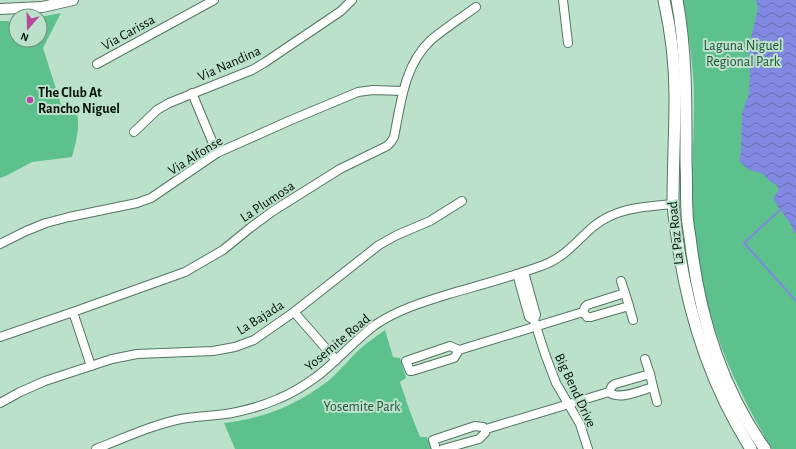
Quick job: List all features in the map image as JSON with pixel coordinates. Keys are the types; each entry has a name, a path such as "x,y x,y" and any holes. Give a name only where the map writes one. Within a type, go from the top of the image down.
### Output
{"main road":[{"name":"La Paz Road","path":"664,0 671,44 675,96 673,204 682,272 699,339 719,390 751,449"},
{"name":"La Paz Road","path":"677,0 685,64 687,213 695,276 701,306 715,352 736,400 765,449"},
{"path":"686,139 681,146 679,196 673,204 680,211 688,270 695,276"}],"street":[{"path":"0,9 42,7 73,0"},
{"name":"Via Carissa","path":"97,64 214,0"},
{"name":"Via Nandina","path":"134,132 157,110 169,103 252,70 264,63 341,11 352,0"},
{"path":"564,0 568,43"},
{"name":"La Plumosa","path":"0,336 74,312 185,272 223,250 274,211 340,169 387,146 394,137 403,91 413,63 435,37 476,7"},
{"name":"Via Alfonse","path":"0,244 46,223 137,203 151,198 217,153 358,92 373,90 403,91"},
{"path":"192,93 217,153"},
{"name":"La Bajada","path":"0,403 45,381 112,359 137,354 213,351 254,340 294,312 379,245 397,235 430,222 462,201"},
{"name":"Yosemite Road","path":"96,449 160,425 182,419 232,413 279,399 320,374 375,325 397,313 422,303 542,266 555,260 572,248 595,226 614,214 626,209 673,204"},
{"name":"Big Bend Drive","path":"521,273 536,315 535,323 556,383 580,424 588,449"},
{"path":"621,281 633,320"},
{"path":"582,312 584,307 587,305 625,293"},
{"path":"582,312 587,317 591,317 629,306"},
{"path":"74,312 91,366"},
{"path":"294,312 336,360"},
{"path":"459,350 450,346 406,361 410,370 412,371 454,358 459,350 535,323 582,312"},
{"path":"645,359 657,402"},
{"path":"436,449 433,440 475,426 484,427 486,429 569,405 609,392 615,384 650,374"},
{"path":"609,392 612,395 620,397 653,387"},
{"path":"443,449 479,439 485,433 486,429"}],"green space":[{"name":"Laguna Niguel Regional Park","path":"683,0 796,0 796,449 772,449 749,409 729,367 708,308 697,257 691,208 694,87"},
{"name":"The Club At Rancho Niguel","path":"61,13 48,38 48,15"},
{"name":"The Club At Rancho Niguel","path":"0,21 8,21 8,48 43,48 63,111 64,109 76,110 78,128 72,157 32,162 0,178"},
{"name":"Yosemite Park","path":"385,330 393,357 400,358 406,378 400,382 409,409 420,437 427,437 431,449 235,449 224,423 252,418 279,410 304,397 328,381 361,348"}],"water":[{"path":"756,0 796,0 796,234 773,198 779,190 776,184 771,182 761,173 756,171 753,172 739,161 741,153 742,113 749,94 750,74 748,50 758,8"}],"waterway":[{"path":"781,209 744,243 796,301"}],"place":[{"name":"The Club At Rancho Niguel","path":"30,100"}]}
